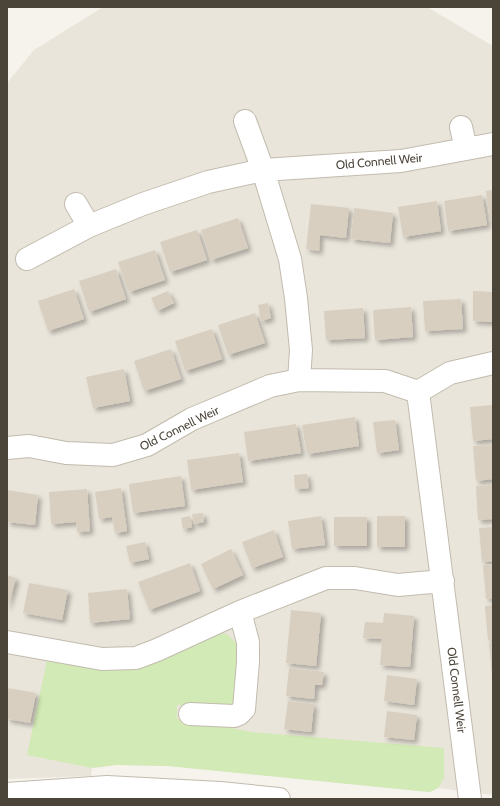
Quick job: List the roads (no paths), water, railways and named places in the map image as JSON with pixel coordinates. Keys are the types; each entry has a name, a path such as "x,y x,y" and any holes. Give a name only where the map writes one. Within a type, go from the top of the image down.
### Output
{"street":[{"path":"245,121 263,170 290,259 296,298 301,350 299,380"},
{"path":"461,127 466,148"},
{"name":"Old Connell Weir","path":"27,259 89,226 143,204 208,182 263,170 401,161 493,144"},
{"path":"76,204 89,226"},
{"path":"418,392 450,373 493,363"},
{"name":"Old Connell Weir","path":"7,448 29,446 66,453 113,455 147,445 192,419 270,386 299,380 385,381 418,392 470,799"},
{"path":"7,642 102,659 136,658 164,647 240,612 326,578 355,578 398,585 443,581"},
{"path":"190,714 234,716 239,714 244,709 248,642 240,612"},
{"path":"7,794 107,787 220,793 280,799"}]}
